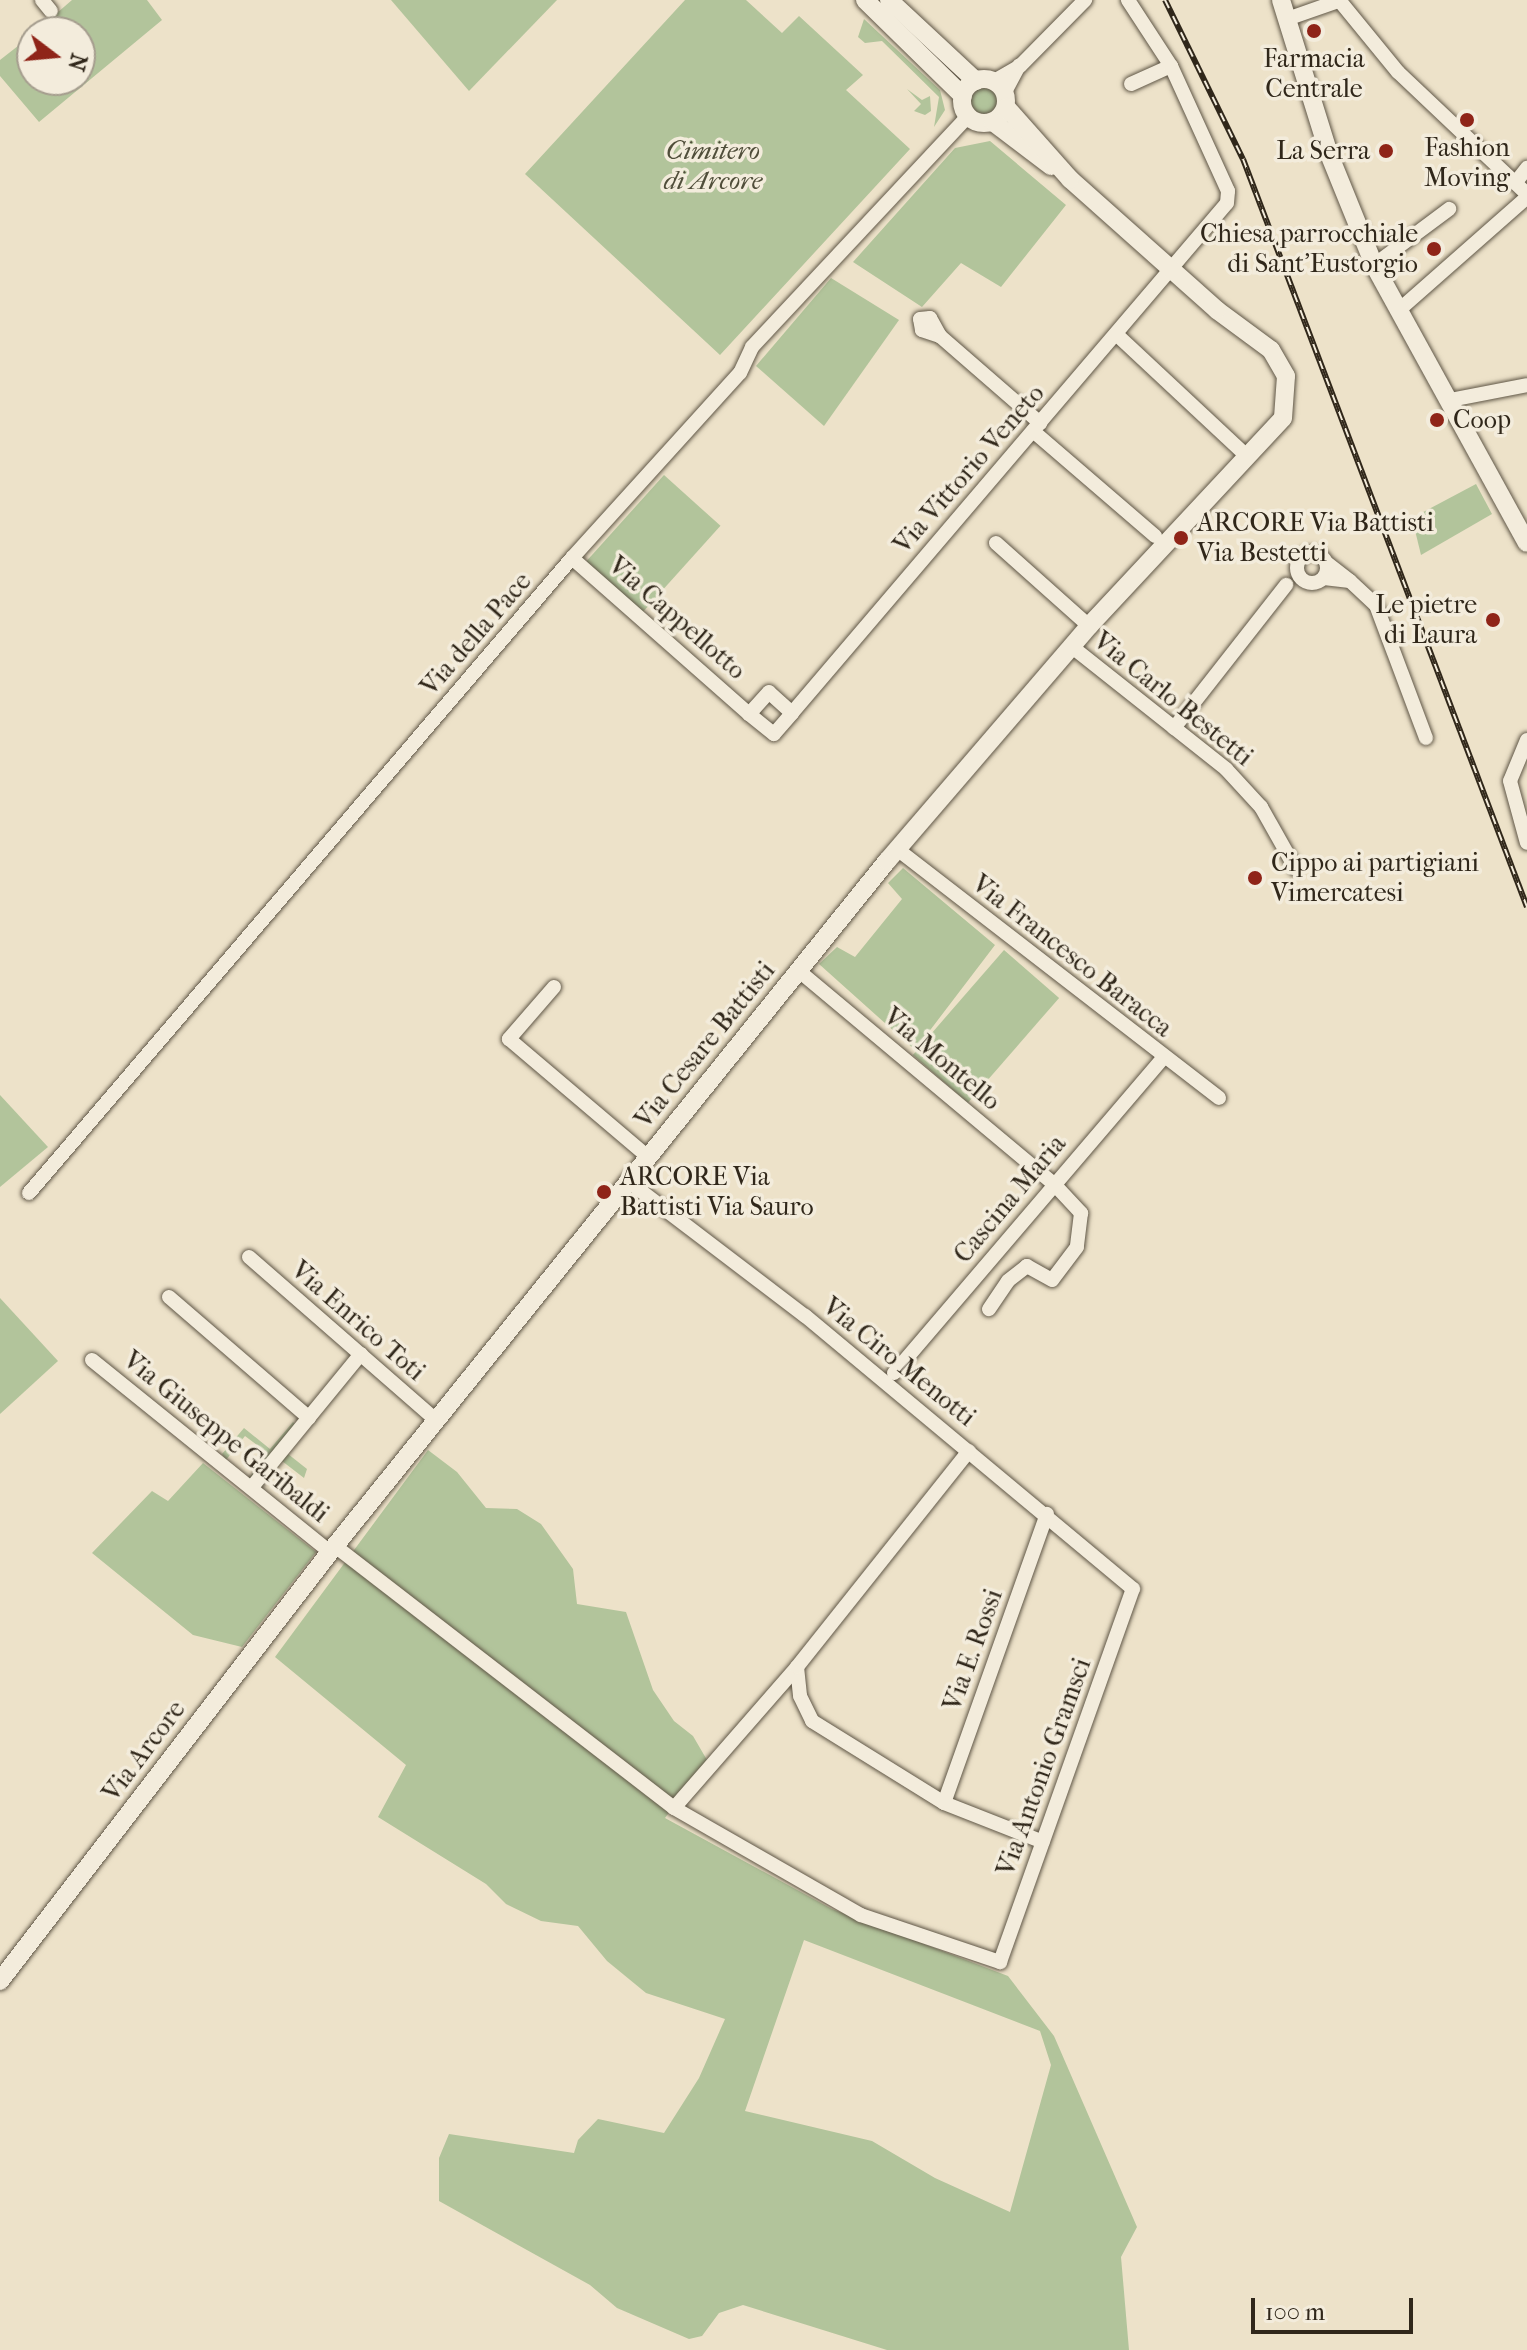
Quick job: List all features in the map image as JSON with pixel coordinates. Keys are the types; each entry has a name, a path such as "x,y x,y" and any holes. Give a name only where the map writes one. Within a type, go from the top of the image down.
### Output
{"street":[{"path":"865,0 963,96 968,116 993,122 1070,179 1172,270 1228,199 1171,66 1128,0"},
{"path":"889,0 995,90 1070,179"},
{"path":"963,96 995,90 1085,0"},
{"path":"1281,0 1329,154 1374,265 1527,543"},
{"path":"1287,19 1339,0 1398,72 1516,182 1527,196 1399,310"},
{"path":"1131,84 1171,66"},
{"path":"993,122 995,90"},
{"name":"Via della Pace","path":"29,1193 572,558 740,373 752,347 968,116"},
{"path":"1516,182 1527,168"},
{"path":"1374,265 1449,209"},
{"name":"Via Cesare Battisti","path":"332,1549 897,849 1089,626 1245,454 1274,431 1286,376 1276,355 1217,310 1172,270"},
{"name":"Via Vittorio Veneto","path":"803,700 1172,270"},
{"path":"1117,335 1245,454"},
{"path":"940,336 1155,536"},
{"path":"1450,400 1527,385"},
{"path":"996,543 1089,626"},
{"path":"1174,728 1286,585 1299,574 1309,553 1322,556 1326,571"},
{"name":"Via Cappellotto","path":"572,558 774,734 803,700"},
{"path":"1299,574 1312,584 1326,571"},
{"path":"1326,571 1350,581 1376,605 1426,738"},
{"name":"Via Carlo Bestetti","path":"1071,646 1226,769 1261,807 1296,869"},
{"name":"Via Cappellotto","path":"749,714 769,692 792,713"},
{"path":"1527,740 1510,781 1527,843"},
{"name":"Via Francesco Baracca","path":"897,849 1163,1058 1219,1098"},
{"name":"Via Montello","path":"799,971 1054,1184 1081,1213 1077,1247 1052,1280 1027,1266 1008,1281 989,1309"},
{"path":"554,987 509,1039 648,1157"},
{"name":"Cascina Maria","path":"894,1373 1163,1058"},
{"name":"Via Ciro Menotti","path":"628,1181 805,1316 1047,1514 1133,1589"},
{"name":"Via Enrico Toti","path":"249,1257 436,1420"},
{"path":"169,1297 309,1418"},
{"path":"252,1487 361,1354"},
{"name":"Via Giuseppe Garibaldi","path":"92,1360 332,1549 674,1808 861,1915 1000,1962"},
{"path":"674,1808 797,1667 969,1451"},
{"name":"Via E. Rossi","path":"944,1803 1047,1514"},
{"name":"Via Arcore","path":"0,1981 332,1549"},
{"name":"Via Antonio Gramsci","path":"1000,1962 1133,1589"},
{"path":"797,1667 800,1696 812,1721 944,1803 1043,1842"}],"green space":[{"path":"72,0 147,0 162,20 96,75 96,16 54,16"},
{"path":"391,0 557,0 469,91"},
{"name":"Cimitero di Arcore","path":"685,0 746,0 782,33 799,16 863,75 846,90 910,149 720,355 525,174"},
{"path":"864,19 940,90 945,110 934,127 939,97 882,41 865,43 858,37"},
{"path":"16,48 16,95 0,76 0,60"},
{"path":"984,88 993,92 997,101 993,110 984,114 975,110 971,101 975,92"},
{"path":"907,89 922,100 930,96 931,111 925,115 914,111 921,104"},
{"path":"17,96 70,96 39,122"},
{"path":"990,141 1066,205 1001,287 961,263 922,307 853,262 955,148"},
{"path":"831,278 899,320 824,426 756,366"},
{"path":"664,475 720,526 643,612 586,561"},
{"path":"1476,484 1492,514 1421,555 1412,518"},
{"path":"903,868 995,945 915,1050 819,964 837,947 855,957 902,899 888,883"},
{"path":"1004,950 1059,998 968,1103 913,1055"},
{"path":"0,1095 48,1147 0,1187"},
{"path":"0,1298 58,1361 0,1414"},
{"path":"293,1422 300,1429 283,1450 307,1469 304,1478 282,1461 261,1487 249,1478 268,1453 245,1436 226,1460 222,1454 244,1428 270,1449"},
{"path":"428,1450 457,1472 486,1508 517,1509 541,1524 573,1569 577,1604 626,1612 653,1690 674,1721 693,1736 707,1760 665,1818 832,1909 1008,1976 1054,2036 1137,2227 1121,2257 1129,2350 887,2350 743,2305 719,2313 702,2336 689,2339 617,2308 590,2285 439,2201 439,2158 449,2134 574,2153 578,2140 598,2119 664,2133 699,2078 725,2019 646,1993 607,1961 578,1926 541,1921 506,1904 486,1884 378,1817 406,1765 275,1657","holes":["804,1940 1040,2031 1051,2065 1010,2212 935,2178 872,2141 745,2111"]},
{"path":"203,1463 316,1552 242,1647 193,1635 92,1553 152,1491 168,1501"}],"railway":[{"path":"1165,0 1243,159 1527,907"}],"place":[{"name":"Farmacia Centrale","path":"1314,31"},
{"name":"Fashion Moving","path":"1467,120"},
{"name":"La Serra","path":"1386,151"},
{"name":"Chiesa parrocchiale di Sant'Eustorgio","path":"1434,249"},
{"name":"Coop","path":"1437,420"},
{"name":"ARCORE Via Battisti Via Bestetti","path":"1181,538"},
{"name":"Le pietre di Laura","path":"1493,620"},
{"name":"Cippo ai partigiani Vimercatesi","path":"1255,878"},
{"name":"ARCORE Via Battisti Via Sauro","path":"604,1192"}]}
